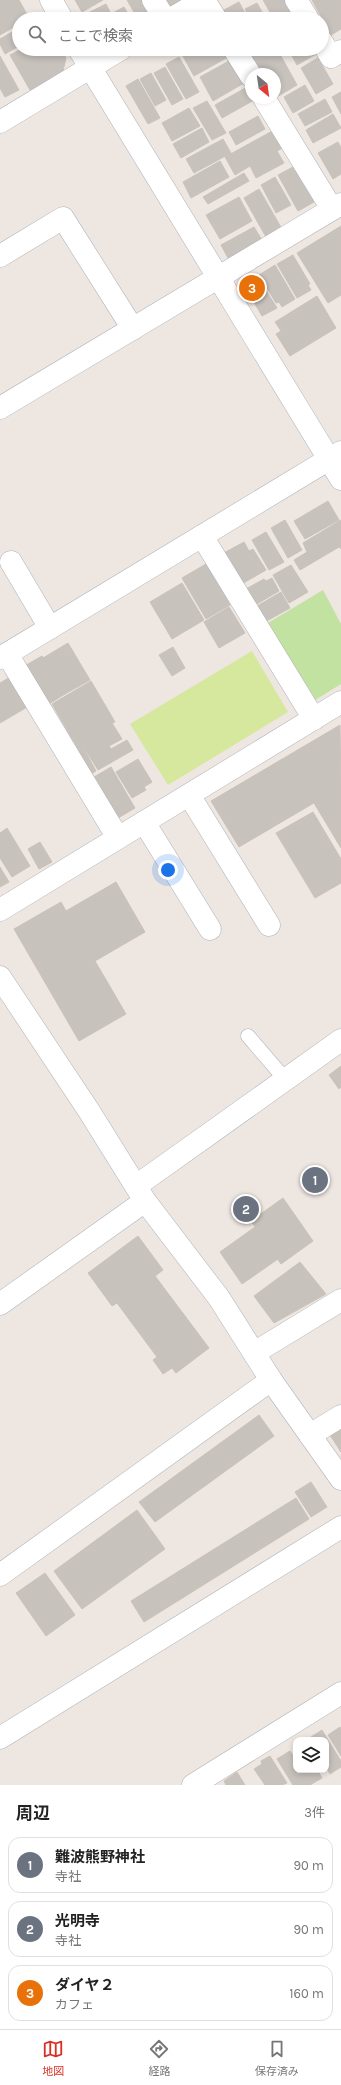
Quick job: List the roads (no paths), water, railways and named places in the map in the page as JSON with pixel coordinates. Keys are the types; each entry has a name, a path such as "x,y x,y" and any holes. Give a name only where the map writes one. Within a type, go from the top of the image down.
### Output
{"street":[{"path":"51,0 58,12"},
{"path":"153,0 161,12"},
{"path":"183,12 204,0 212,12"},
{"path":"296,0 304,12"},
{"path":"329,54 331,57 341,51"},
{"path":"238,56 246,68"},
{"path":"0,122 85,58 218,278 335,456 341,479"},
{"path":"0,408 337,206 268,104"},
{"path":"0,256 63,218 133,329"},
{"path":"118,838 4,656 335,456"},
{"path":"202,536 314,719"},
{"path":"11,562 50,628"},
{"path":"0,910 341,702"},
{"path":"188,795 269,925"},
{"path":"144,822 210,929"},
{"path":"0,977 89,1111 140,1194 219,1298 271,1380 341,1479"},
{"path":"0,1304 285,1079 341,1040"},
{"path":"254,1353 341,1300"},
{"path":"0,1575 271,1380"},
{"path":"310,1435 341,1416"},
{"path":"0,1738 341,1528"},
{"path":"193,1785 341,1693"}],"lane":[{"path":"248,1036 285,1079"}],"place":[{"name":"ダイヤ２","path":"252,288"},
{"name":"難波熊野神社","path":"315,1180"},
{"name":"光明寺","path":"246,1209"}]}
